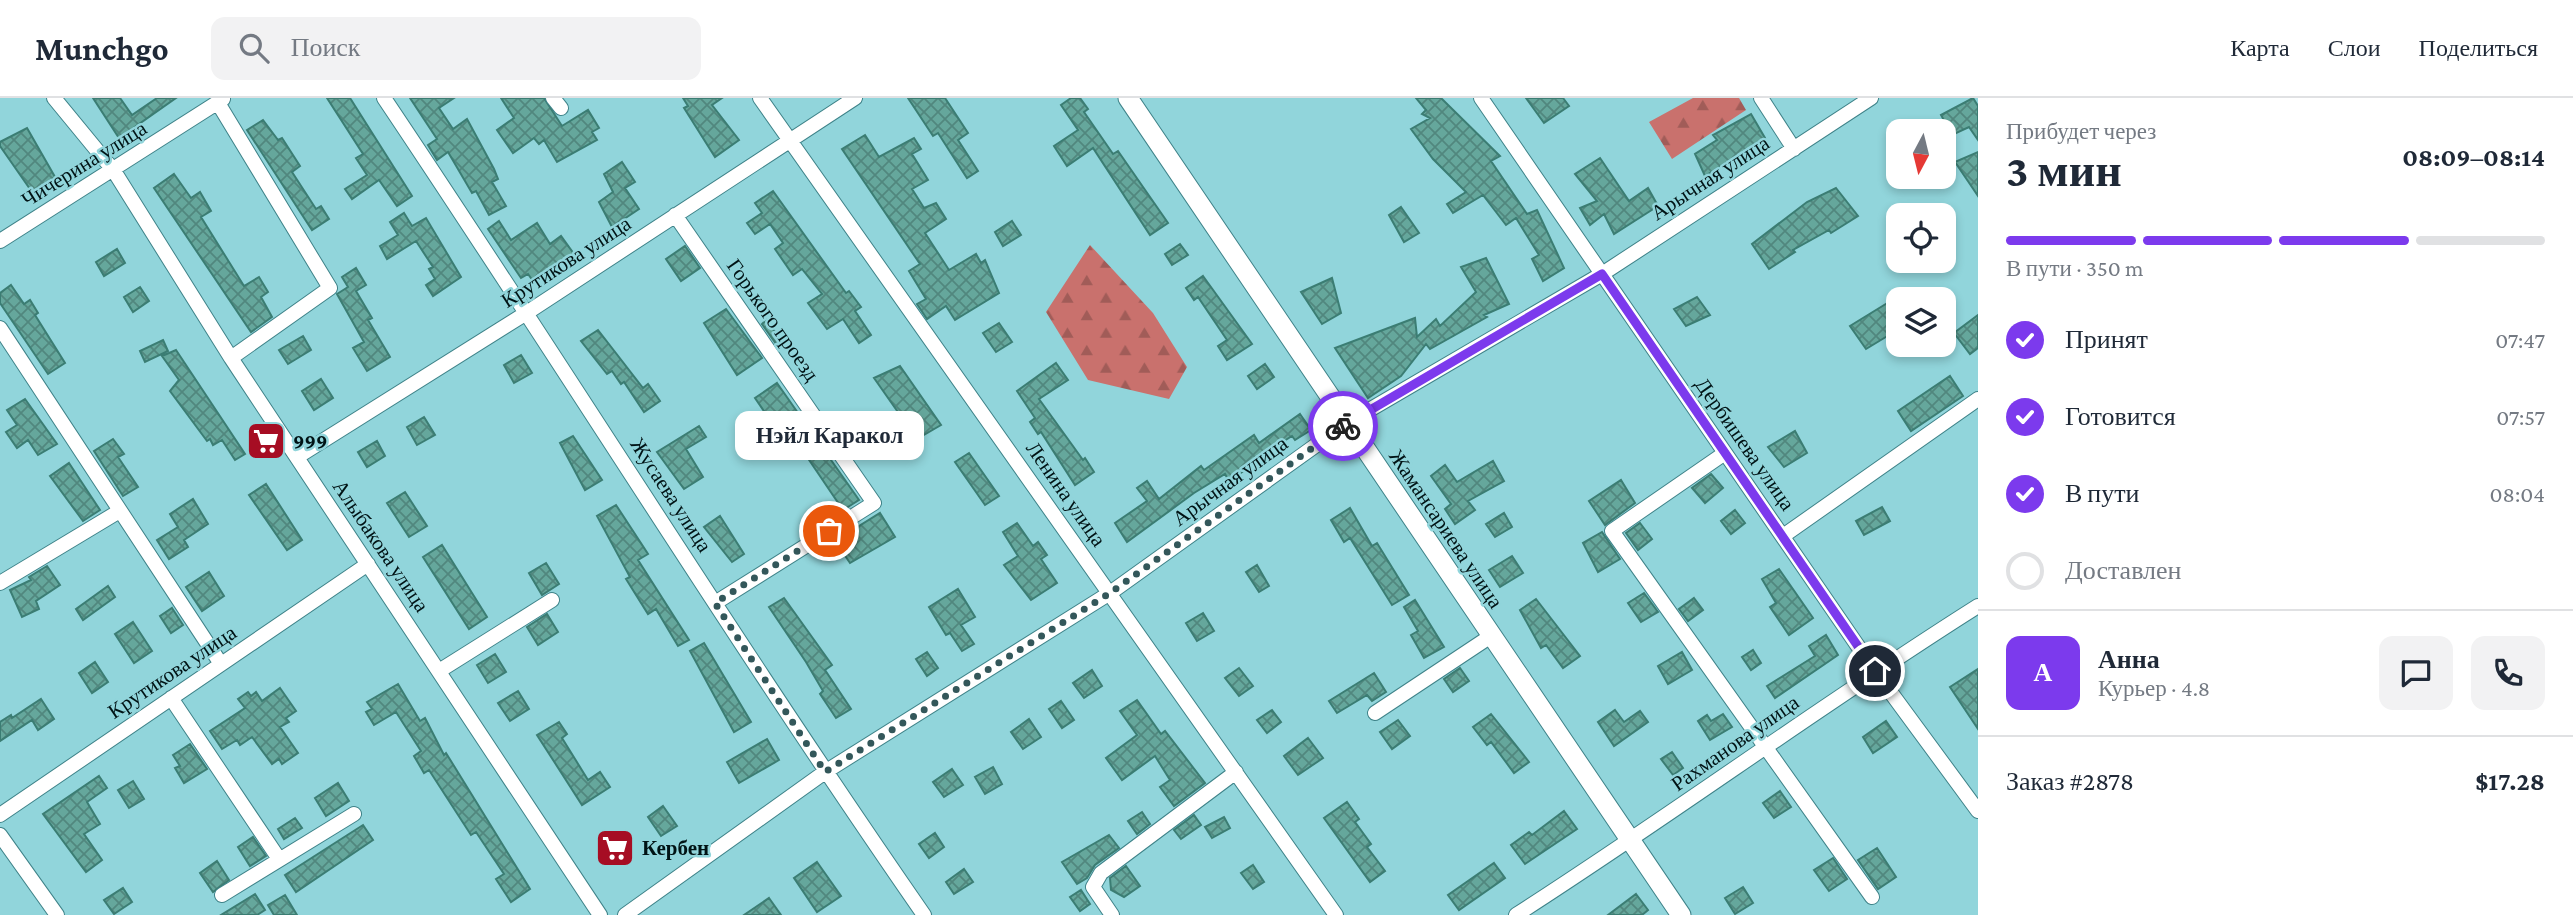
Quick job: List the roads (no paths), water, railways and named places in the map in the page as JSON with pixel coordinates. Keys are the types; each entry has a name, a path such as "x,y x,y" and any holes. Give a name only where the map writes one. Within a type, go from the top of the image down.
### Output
{"street":[{"name":"Алыбакова улица","path":"54,98 114,171 231,358 600,915"},
{"name":"Жусаева улица","path":"384,98 528,312 825,772 924,915"},
{"name":"Ленина улица","path":"760,98 1336,915"},
{"name":"Крутикова улица","path":"297,457 528,312 789,139 856,98"},
{"name":"Жамансариева улица","path":"1128,98 1681,915"},
{"name":"Дербишева улица","path":"1481,98 1875,671 1978,810"},
{"path":"1761,98 1794,149"},
{"name":"Арычная улица","path":"625,915 825,772 1110,593 1347,423 1602,274 1871,98"},
{"name":"Чичерина улица","path":"0,242 221,101"},
{"path":"221,101 330,288 231,358"},
{"name":"Горького проезд","path":"675,215 874,503 715,603"},
{"path":"0,328 118,512 221,664"},
{"path":"1783,536 1978,399"},
{"path":"1725,453 1612,531 1871,897"},
{"path":"0,583 118,512"},
{"name":"Крутикова улица","path":"0,815 368,564"},
{"path":"439,671 552,600"},
{"name":"Рахманова улица","path":"1516,915 1631,841 1875,671 1978,606"},
{"path":"1375,713 1491,636"},
{"path":"171,698 279,859"},
{"path":"1112,915 1093,887 1101,873 1236,772"},
{"path":"222,895 354,814"},
{"path":"0,835 57,915"}],"place":[{"name":"999","path":"266,441"},
{"name":"Нэйл Каракол","path":"829,531"},
{"name":"Кербен","path":"615,848"}]}
